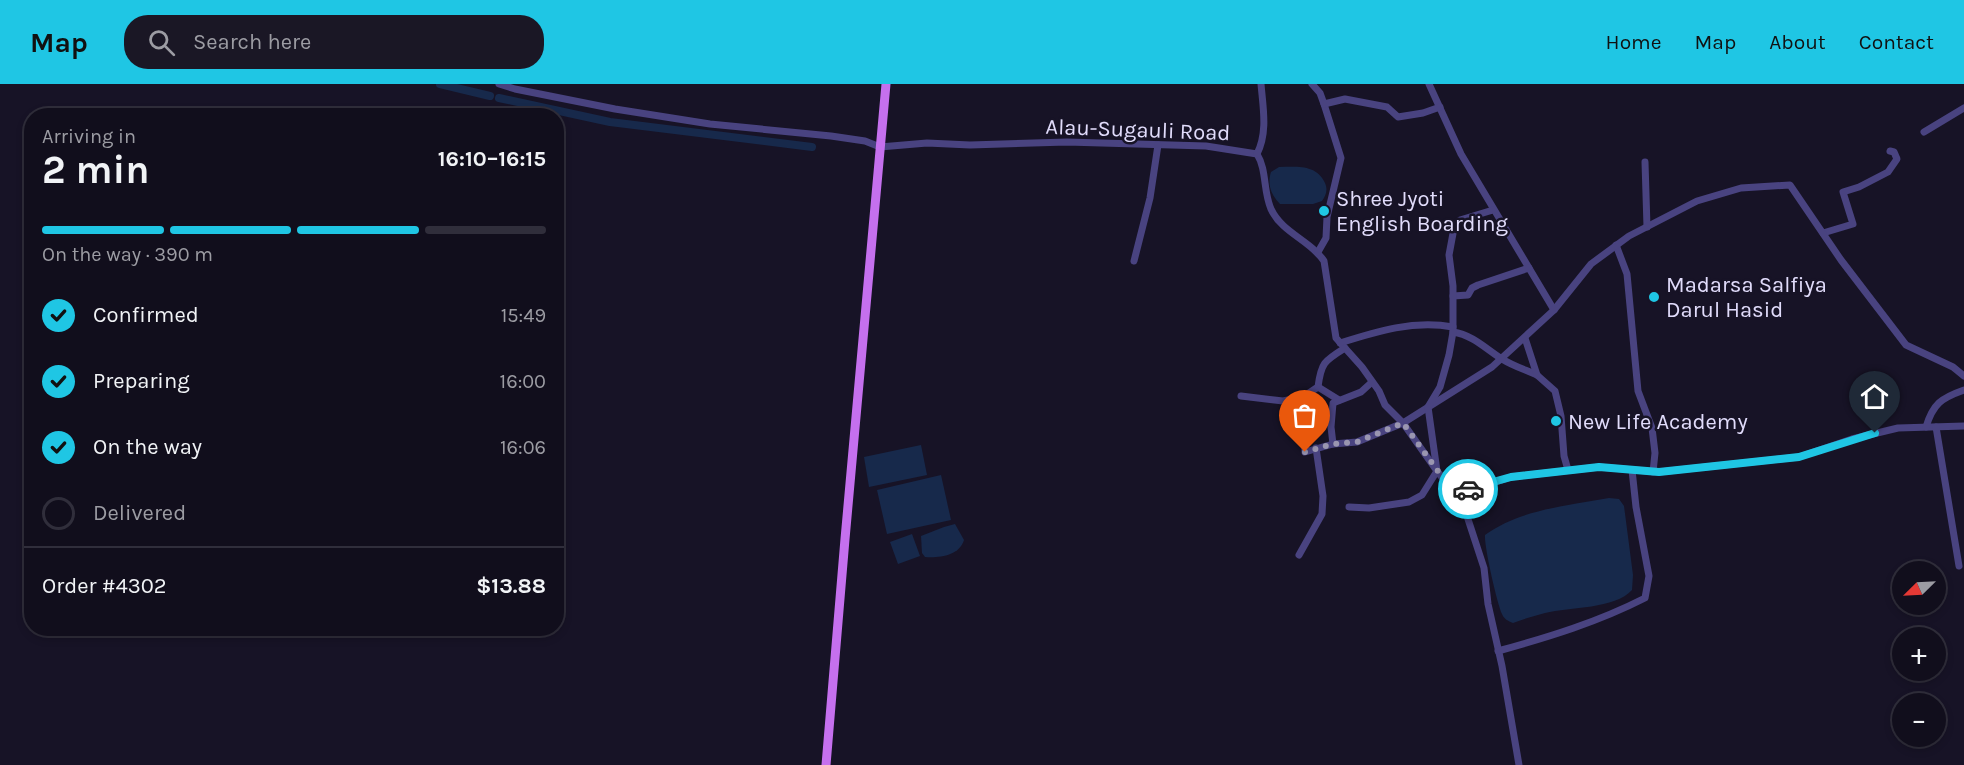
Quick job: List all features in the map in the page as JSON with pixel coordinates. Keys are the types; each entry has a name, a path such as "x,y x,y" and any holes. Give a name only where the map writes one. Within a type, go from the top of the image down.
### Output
{"main road":[{"path":"826,765 886,84"}],"street":[{"name":"Alau-Sugauli Road","path":"499,84 615,109 710,124 865,141 880,147 927,143 970,145 1067,142 1206,146 1257,154 1262,161 1266,194 1271,209 1285,227 1318,252"},
{"path":"1257,154 1263,141 1264,120 1260,84"},
{"path":"1312,84 1320,93 1341,158 1327,218 1326,238 1318,252 1324,261 1336,338 1372,382 1385,405 1403,423 1464,507 1484,568 1488,604 1520,765"},
{"path":"1430,84 1461,154 1554,310"},
{"path":"1324,104 1345,99 1387,107 1398,117 1415,115 1440,107"},
{"path":"1924,132 1964,108"},
{"path":"1134,261 1150,198 1158,145"},
{"path":"1823,233 1853,224 1843,192 1859,187 1888,172 1897,159 1894,152 1890,151"},
{"path":"1645,162 1647,227"},
{"path":"1303,397 1305,452 1333,444 1357,442 1403,423 1502,359 1554,310 1591,264 1616,245 1697,201 1741,188 1790,185 1889,325 1906,345 1953,367 1964,376"},
{"path":"1349,507 1369,508 1409,502 1422,495 1437,471 1428,407 1440,387 1453,330 1453,296 1449,255 1454,228 1460,220 1493,210"},
{"path":"1616,245 1626,271 1638,392 1652,428 1655,453 1653,472"},
{"path":"1453,296 1468,295 1472,288 1478,285 1529,268"},
{"path":"1318,387 1320,368 1342,345 1401,325 1433,323 1462,333 1502,359 1537,375 1554,391 1561,416 1564,456 1568,470"},
{"path":"1525,339 1537,375"},
{"path":"1333,444 1331,427 1333,403 1362,392 1372,382"},
{"path":"1241,396 1283,401 1303,397 1318,387"},
{"path":"1318,387 1339,400"},
{"path":"1926,427 1930,413 1938,402 1964,390"},
{"path":"1448,485 1461,490 1473,489 1511,477 1568,470 1599,467 1653,472 1799,457 1852,439 1898,428 1964,426"},
{"path":"1936,427 1959,566"},
{"path":"1299,555 1322,514 1323,496 1316,448"},
{"path":"1498,651 1612,615 1645,598 1649,576 1636,507 1632,470"}],"water":[{"path":"1279,167 1305,168 1317,172 1326,188 1322,201 1313,204 1280,204 1272,193 1269,181 1271,172"},
{"path":"921,445 927,475 869,487 864,457"},
{"path":"941,475 951,520 887,534 877,490"},
{"path":"1609,498 1619,499 1624,506 1633,575 1632,590 1615,601 1604,604 1545,613 1513,623 1505,619 1494,587 1485,535 1499,526 1529,514"},
{"path":"955,524 964,540 958,550 942,556 925,557 922,553 921,536"},
{"path":"912,534 920,556 898,564 890,542"}],"waterway":[{"path":"440,84 490,96"},
{"path":"499,98 545,108"},
{"path":"564,112 610,122 812,147"}],"way so far":[{"path":"1305,452 1333,444 1357,442 1403,423 1448,485 1461,490 1468,489"}],"place":[{"name":"Shree Jyoti English Boarding","path":"1324,211"},
{"name":"Madarsa Salfiya Darul Hasid","path":"1654,297"},
{"name":"New Life Academy","path":"1556,421"}],"route":[{"path":"1468,489 1511,477 1599,467 1659,472 1799,457 1875,433"}]}
